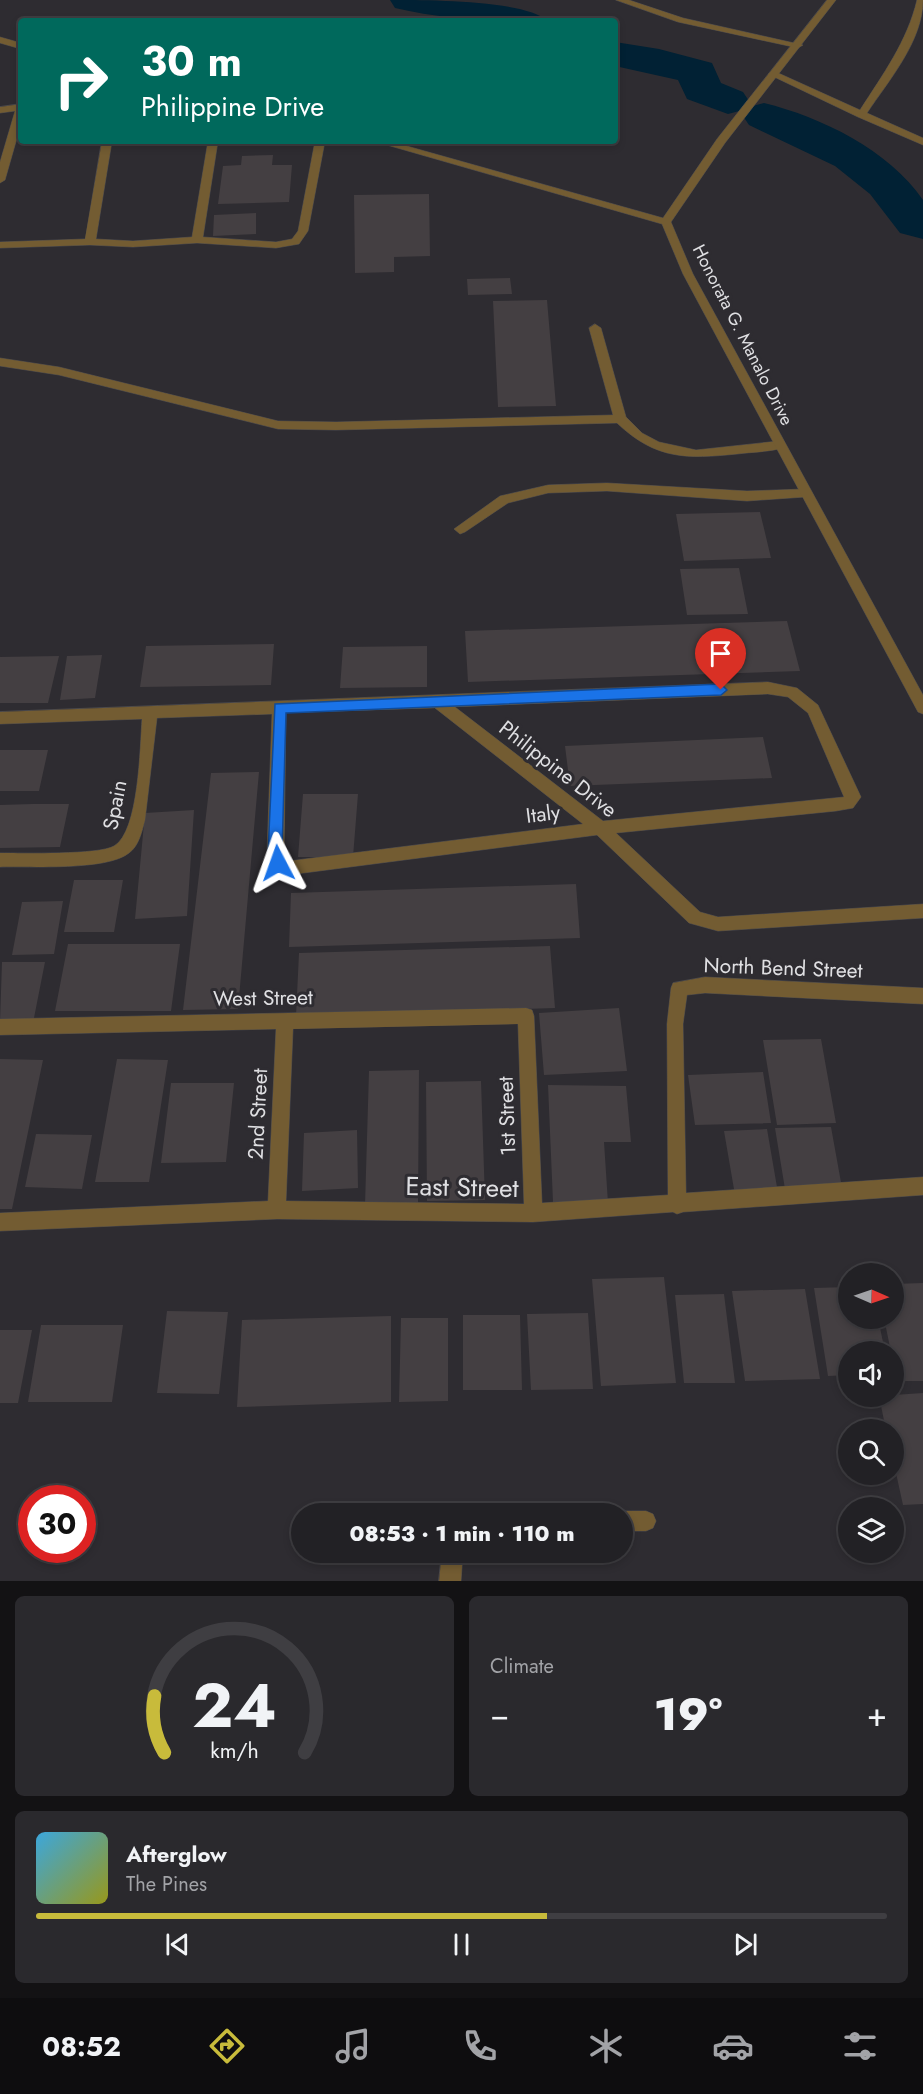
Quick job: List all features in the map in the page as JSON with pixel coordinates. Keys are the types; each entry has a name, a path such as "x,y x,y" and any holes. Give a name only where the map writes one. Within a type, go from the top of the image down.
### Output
{"street":[{"path":"620,0 681,20 798,45"},
{"path":"648,8 658,0"},
{"path":"389,144 666,222 721,141 832,0"},
{"path":"861,115 907,43 919,16 921,0"},
{"path":"0,40 18,45"},
{"path":"773,74 923,142"},
{"path":"0,110 18,107"},
{"path":"0,180 18,117"},
{"path":"90,242 106,144"},
{"path":"197,240 213,144"},
{"path":"0,245 90,242 132,244 197,240 276,244 295,242 303,231 319,144"},
{"name":"Honorata G. Manalo Drive","path":"666,222 688,274 923,708"},
{"path":"595,328 620,419 656,447 696,454 779,445"},
{"path":"0,362 59,371 278,425 336,426 620,419"},
{"path":"460,529 504,499 548,489 641,488 747,496 805,493"},
{"name":"Italy","path":"279,708 275,853 278,863 288,868 600,828 848,803 853,797 813,710 792,692 768,688 438,702"},
{"path":"0,718 438,702"},
{"name":"Philippine Drive","path":"438,702 600,828 695,918 705,923 923,910"},
{"name":"Spain","path":"0,860 104,857 119,852 130,843 138,820 150,714"},
{"name":"North Bend Street","path":"677,1205 675,1024 679,988 705,985 923,996"},
{"name":"West Street","path":"0,1027 526,1016"},
{"name":"1st Street","path":"526,1016 533,1213"},
{"name":"2nd Street","path":"277,1210 285,1020"},
{"name":"East Street","path":"0,1222 277,1210 533,1213 677,1205 923,1186"},
{"path":"633,1521 646,1521"},
{"path":"450,1581 452,1563"}],"building":[{"path":"273,155 272,165 292,165 289,202 218,204 223,166 241,165 242,156"},
{"path":"429,194 430,256 394,257 394,272 355,273 354,195"},
{"path":"256,213 256,234 213,236 214,215"},
{"path":"510,278 512,294 468,295 467,279"},
{"path":"547,300 556,406 498,407 493,301"},
{"path":"760,512 771,558 684,561 676,514"},
{"path":"739,568 748,614 687,615 680,569"},
{"path":"787,621 800,671 468,682 465,631"},
{"path":"274,644 271,685 140,687 146,646"},
{"path":"427,646 427,687 340,688 343,647"},
{"path":"102,655 95,698 60,700 67,656"},
{"path":"59,656 48,703 0,703 0,657"},
{"path":"763,737 772,778 570,786 565,746"},
{"path":"0,750 48,750 39,791 0,791"},
{"path":"259,772 238,1009 183,1010 211,773"},
{"path":"303,794 358,794 353,857 298,857"},
{"path":"69,804 60,847 0,848 0,805"},
{"path":"194,810 187,916 135,919 145,813"},
{"path":"74,880 123,880 114,932 64,932"},
{"path":"576,884 580,938 289,947 291,893"},
{"path":"63,901 54,954 12,955 22,902"},
{"path":"68,944 180,944 171,1011 55,1011"},
{"path":"550,946 555,1008 296,1016 299,953"},
{"path":"2,962 45,962 33,1023 0,1022"},
{"path":"619,1008 627,1071 544,1075 539,1013"},
{"path":"821,1039 836,1123 777,1125 763,1040"},
{"path":"0,1059 43,1060 12,1209 0,1209"},
{"path":"117,1059 168,1060 149,1182 95,1182"},
{"path":"419,1070 418,1204 365,1205 369,1071"},
{"path":"763,1072 771,1123 695,1125 688,1075"},
{"path":"481,1081 485,1200 427,1201 426,1082"},
{"path":"171,1083 234,1083 226,1162 161,1163"},
{"path":"548,1085 626,1086 631,1142 604,1142 608,1203 553,1202"},
{"path":"831,1127 842,1188 785,1189 775,1128"},
{"path":"767,1129 778,1193 735,1195 724,1131"},
{"path":"357,1130 358,1188 302,1191 304,1133"},
{"path":"36,1134 92,1135 82,1189 25,1187"},
{"path":"664,1277 676,1383 601,1386 592,1279"},
{"path":"923,1283 923,1381 904,1381 904,1341 889,1341 886,1329 904,1329 904,1284"},
{"path":"838,1287 838,1329 880,1329 883,1341 838,1341 838,1376 828,1376 814,1288"},
{"path":"805,1289 820,1379 745,1381 732,1291"},
{"path":"724,1294 735,1383 684,1383 675,1295"},
{"path":"167,1311 228,1312 219,1394 157,1393"},
{"path":"588,1313 593,1389 531,1390 527,1314"},
{"path":"463,1315 520,1315 522,1390 463,1390"},
{"path":"391,1316 391,1402 237,1407 242,1320"},
{"path":"401,1318 448,1318 448,1401 399,1402"},
{"path":"41,1325 123,1325 112,1402 28,1402"},
{"path":"0,1330 32,1330 18,1403 0,1403"},
{"path":"923,1393 923,1504 904,1505 904,1497 901,1497 899,1485 904,1485 904,1419 884,1419 881,1407 904,1407 904,1394"}],"waterway":[{"path":"409,0 498,10 520,18"},
{"path":"618,54 659,61 697,72 702,90 728,101"},
{"path":"764,116 830,145 869,170 902,202 916,223 923,225"}],"route":[{"path":"278,863 275,853 279,708 721,690"}]}
